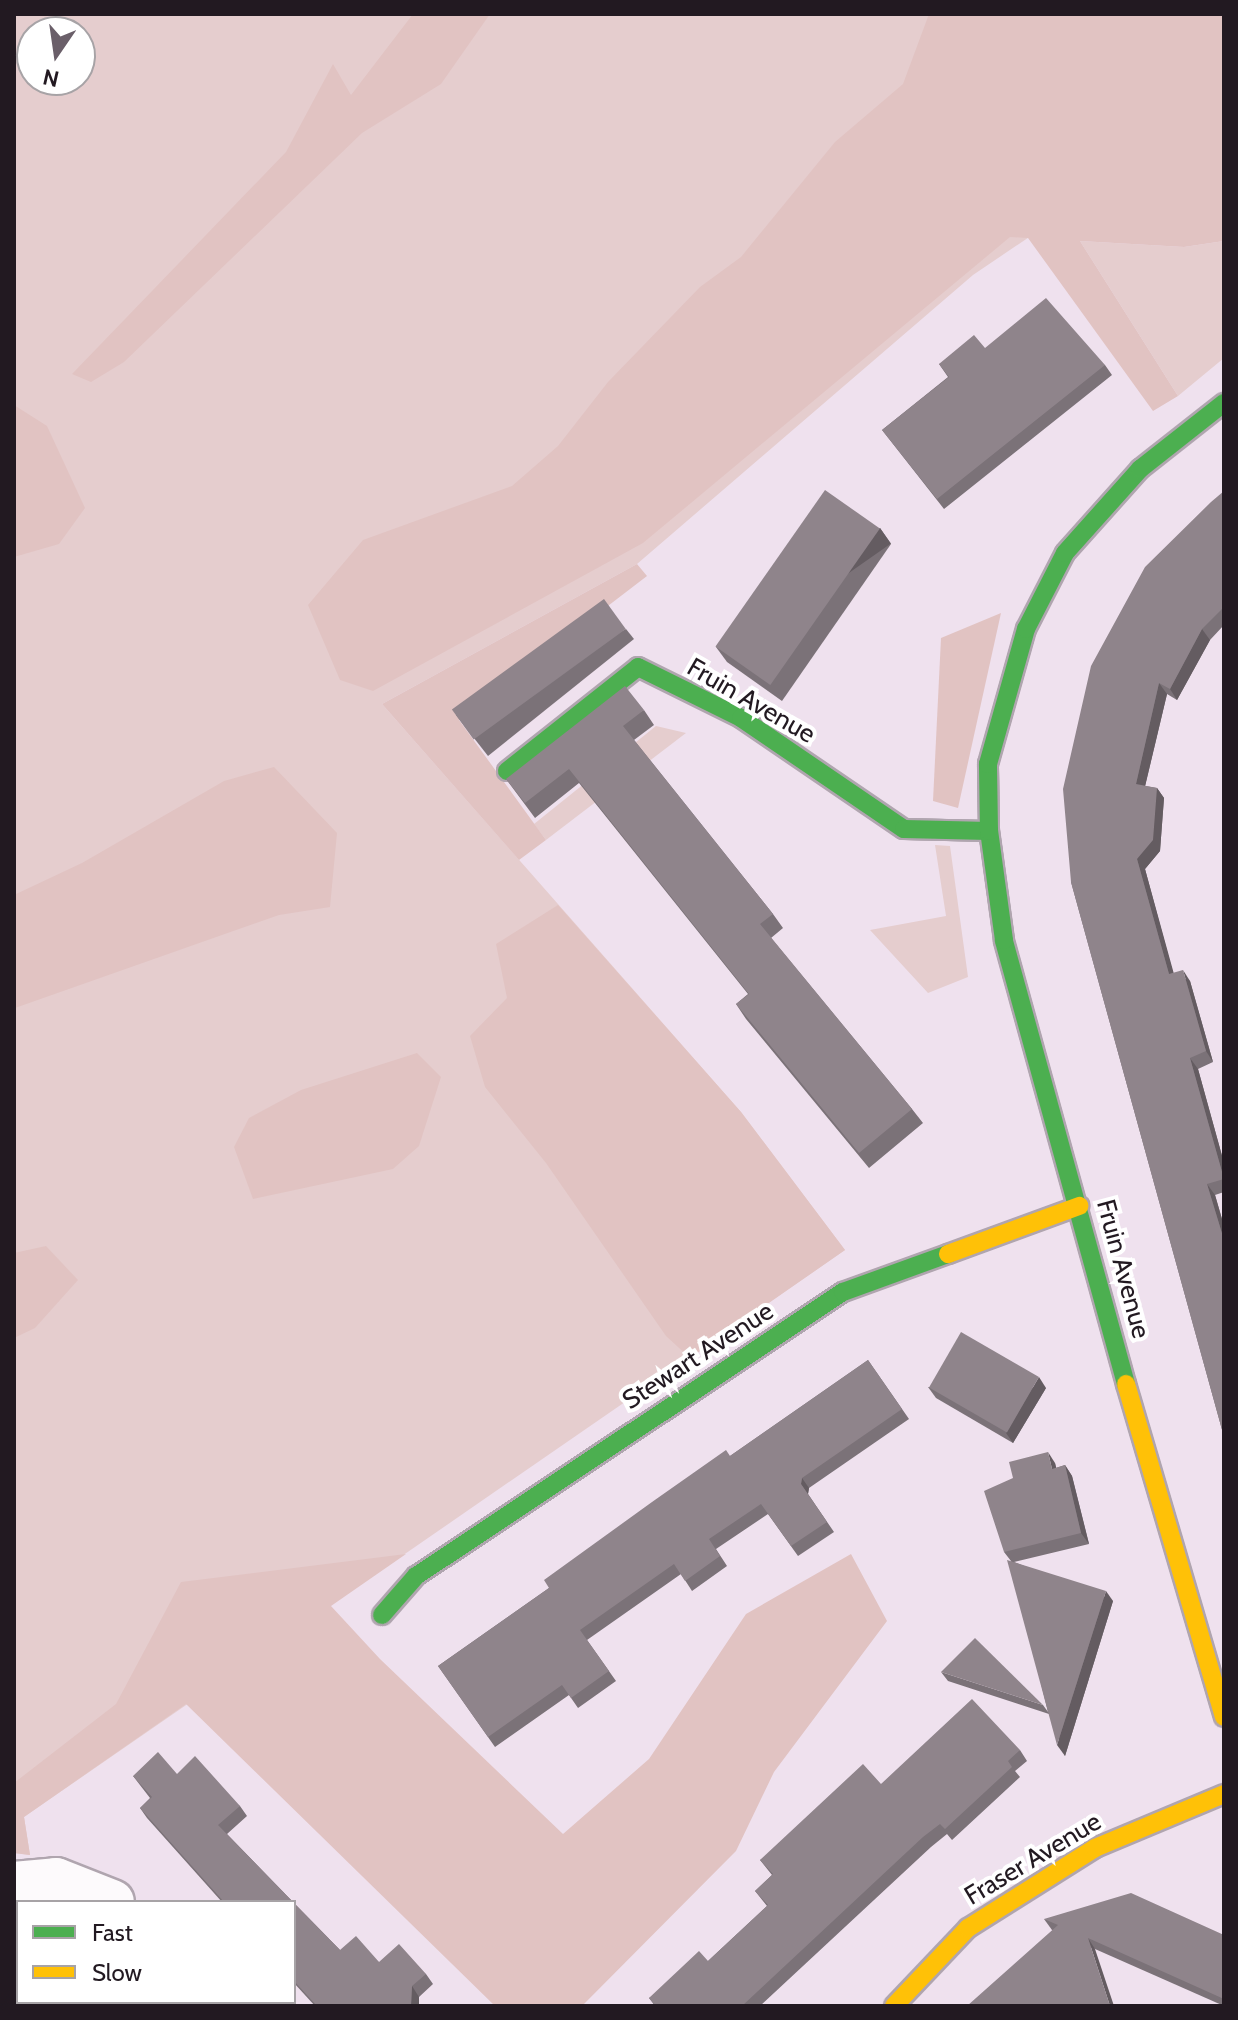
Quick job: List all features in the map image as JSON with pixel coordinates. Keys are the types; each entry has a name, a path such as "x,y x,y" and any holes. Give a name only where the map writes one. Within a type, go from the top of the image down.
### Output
{"street":[{"name":"Fruin Avenue","path":"1224,403 1140,469 1065,553 1026,629 988,764 989,831 1004,940 1164,1524 1224,1717"},
{"name":"Fruin Avenue","path":"507,771 638,667 741,718 904,829 989,831"},
{"name":"Stewart Avenue","path":"382,1615 416,1576 843,1292 1079,1206"},
{"name":"Fraser Avenue","path":"894,2006 968,1928 1095,1848 1224,1794"},
{"path":"14,1884 56,1880 107,1900"}],"shaded area":[{"path":"14,14 1224,14 1224,105 973,275 637,564 382,704 741,1112 845,1250 24,1817 30,1855 14,1853"},
{"path":"413,14 490,14 441,84 362,133 124,362 91,382 72,374 286,152 333,64 351,95"},
{"path":"929,14 1224,14 1224,241 1184,247 1080,241 1178,396 1153,411 1028,238 1010,237 643,543 373,691 340,680 308,605 363,540 512,486 558,446 608,382 700,287 741,257 835,142 903,84"},
{"path":"1080,241 1184,247 1224,241 1224,358 1178,396"},
{"path":"14,405 47,426 85,508 59,544 14,557"},
{"path":"637,564 647,576 459,720 546,840 519,860 382,704"},
{"path":"1001,613 958,808 933,801 941,638"},
{"path":"656,726 686,733 546,840 534,824"},
{"path":"274,767 337,833 330,907 279,915 15,1008 14,895 82,863 224,781"},
{"path":"935,845 950,846 968,977 928,993 870,930 946,916"},
{"path":"558,905 741,1112 845,1250 690,1358 666,1336 546,1163 485,1087 470,1036 507,998 496,944"},
{"path":"417,1053 441,1077 419,1146 393,1169 253,1199 234,1147 249,1118 301,1090"},
{"path":"46,1246 78,1280 35,1328 14,1338 14,1253"},
{"path":"406,1554 331,1606 380,1659 563,1834 649,1759 746,1614 851,1554 887,1621 774,1772 736,1851 582,2006 495,2006 186,1704 24,1817 30,1855 14,1853 14,1783 116,1704 181,1582"},
{"path":"16,1964 16,2004 72,2004 14,2006"}],"building":[{"path":"1046,298 1105,365 937,499 882,430 949,377 939,364 974,335 985,348"},
{"path":"825,490 880,528 770,685 715,646"},
{"path":"1224,491 1224,607 1202,629 1170,689 1159,683 1136,784 1157,788 1153,840 1137,859 1169,974 1183,970 1206,1051 1190,1058 1224,1179 1207,1184 1224,1240 1224,1437 1071,882 1063,789 1091,666 1145,567"},
{"path":"604,599 626,629 474,739 452,710"},
{"path":"625,686 644,710 623,726 773,914 760,924 912,1109 859,1153 736,1004 749,994 569,769 525,803 506,779"},
{"path":"961,1332 1039,1377 1007,1432 929,1387"},
{"path":"868,1360 902,1409 802,1478 801,1484 827,1522 791,1546 761,1504 709,1539 720,1556 685,1581 674,1564 580,1630 609,1671 571,1698 562,1685 488,1737 438,1666 549,1588 544,1580 652,1502 726,1450 730,1456"},
{"path":"1048,1452 1052,1469 1065,1465 1081,1533 1004,1552 984,1491 1013,1478 1009,1462"},
{"path":"1007,1560 1106,1591 1057,1745"},
{"path":"975,1638 1043,1705 941,1672"},
{"path":"972,1699 1020,1750 1008,1761 1012,1767 945,1829 940,1824 923,1837 742,2006 656,2006 649,1998 699,1951 708,1961 768,1905 755,1891 773,1874 760,1860 863,1764 881,1784"},
{"path":"158,1752 177,1774 195,1756 240,1806 218,1825 291,1900 222,1900 140,1808 152,1797 133,1776"},
{"path":"1131,1893 1224,1935 1224,1999 1088,1938 1110,2006 967,2006 1058,1925 1044,1919"},
{"path":"296,1905 340,1950 356,1936 379,1962 399,1944 426,1974 412,1986 411,2006 317,2006 296,1983"}],"traffic: fast":[{"path":"1126,1384 1004,940 989,831 988,764 1026,629 1065,553 1140,469 1224,403"},
{"path":"507,771 638,667 741,718 904,829 989,831"},
{"path":"382,1615 416,1576 843,1292 948,1254"}],"traffic: slow":[{"path":"948,1254 1079,1206"},
{"path":"1126,1384 1224,1717"},
{"path":"894,2006 968,1928 1095,1848 1224,1794"}]}
